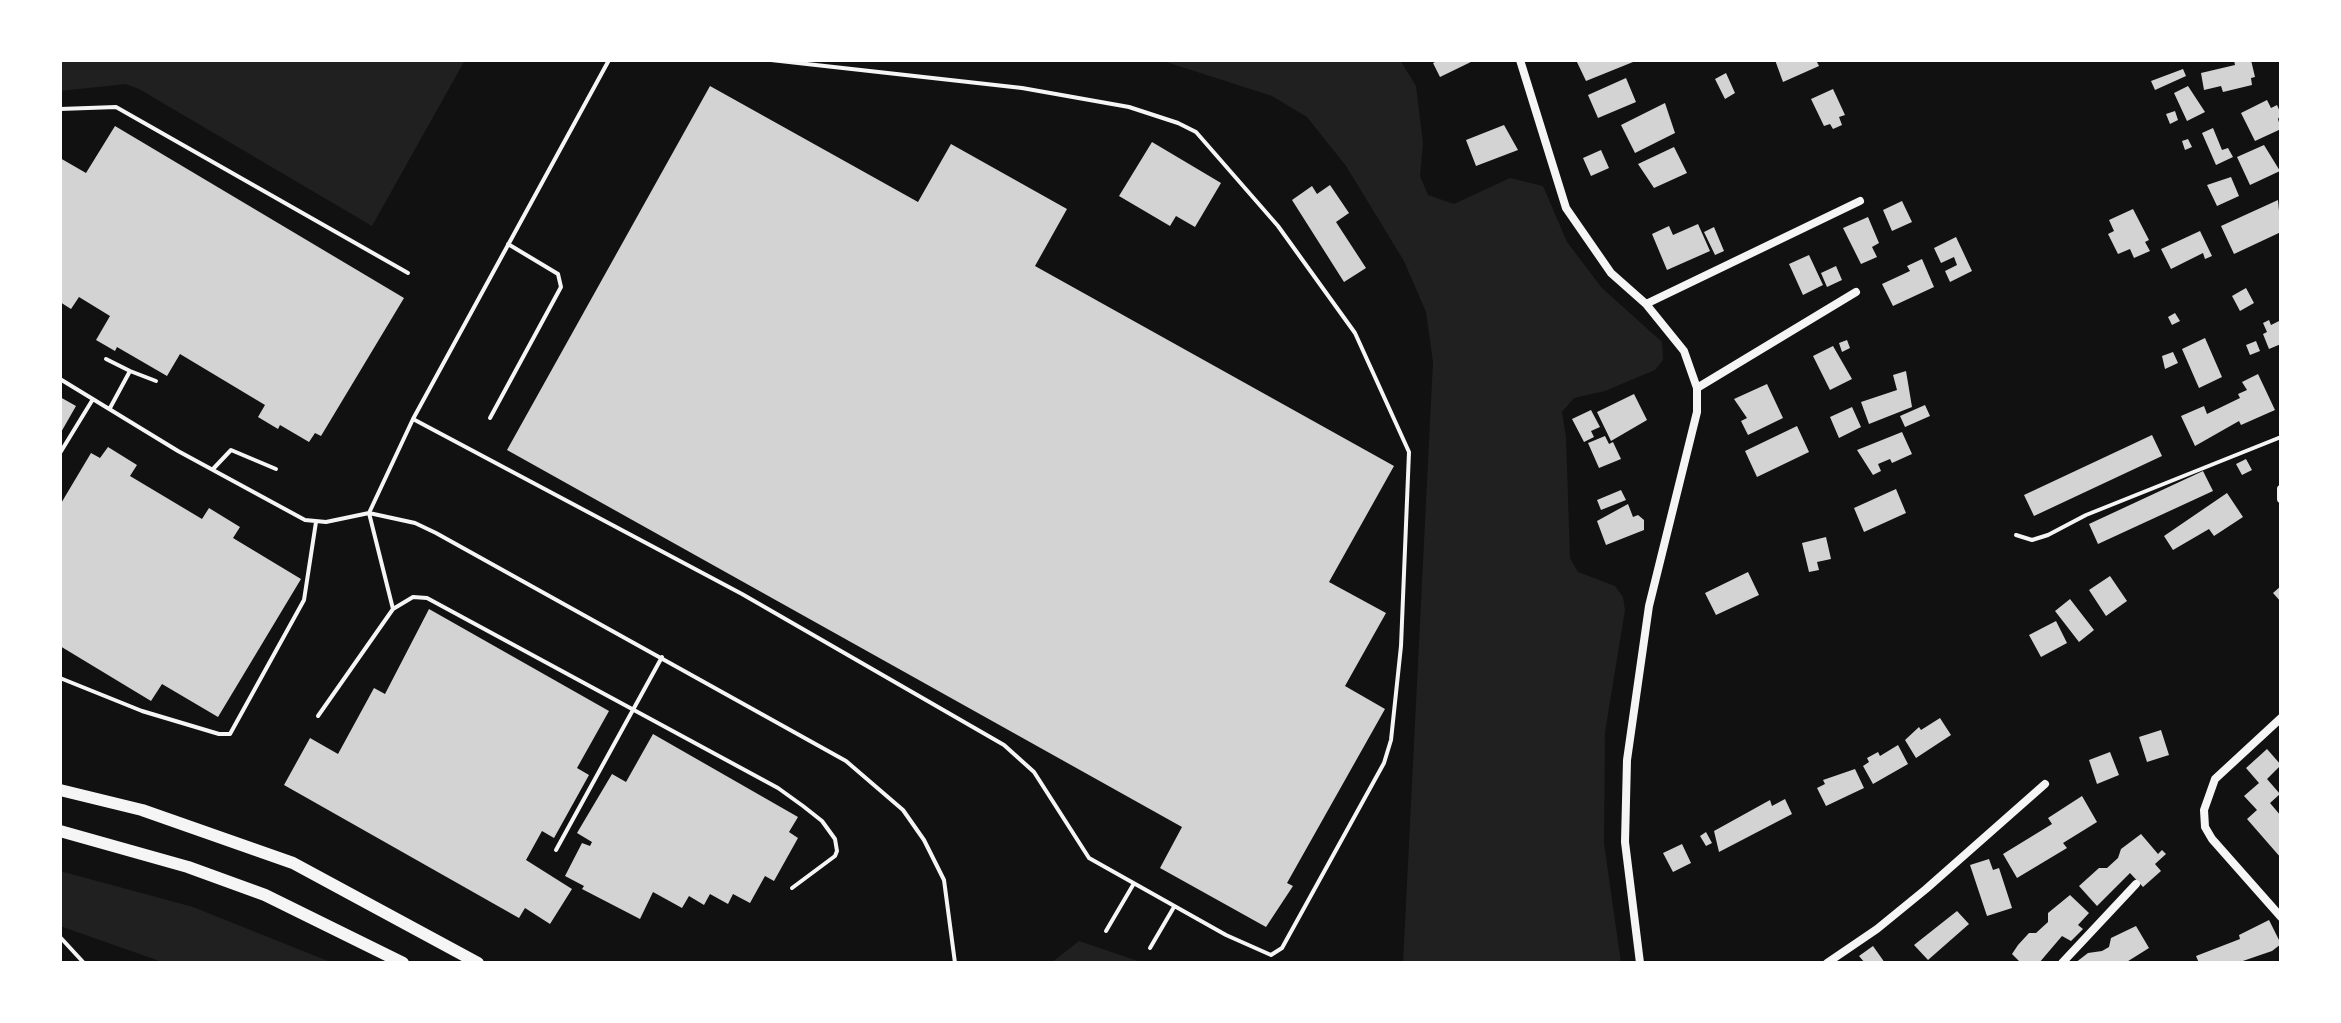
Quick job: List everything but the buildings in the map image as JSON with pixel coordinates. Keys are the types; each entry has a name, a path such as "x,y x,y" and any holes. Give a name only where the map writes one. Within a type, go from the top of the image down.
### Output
{"main road":[{"path":"60,790 142,810 293,863 478,963"},
{"path":"60,831 188,867 265,895 403,963"}],"street":[{"path":"1520,60 1566,208 1611,273 1646,304 1684,351 1697,388 1697,412 1649,606 1627,760 1625,842 1640,963"},
{"path":"1646,304 1860,201"},
{"path":"1697,388 1856,292"},
{"path":"2281,489 2281,499"},
{"path":"2281,718 2215,779 2204,810 2205,827 2212,839 2281,917"},
{"path":"1827,963 1902,909 2045,784"},
{"path":"2062,963 2136,884"}],"lane":[{"path":"393,609 369,513 413,419 609,60"},
{"path":"413,419 742,594 1004,745 1034,772 1089,858 1226,935 1274,954 1282,948 1384,763 1391,740 1401,646 1409,452 1373,370 1332,299 1278,226 1196,132 1129,107 1022,88 771,60"},
{"path":"60,109 116,107 408,273"},
{"path":"490,418 561,287 558,274 508,244"},
{"path":"106,359 156,381"},
{"path":"110,408 130,371"},
{"path":"60,379 305,520 316,522 369,513 415,523 436,533 846,761 903,810 924,840 944,880 955,963"},
{"path":"60,453 93,399"},
{"path":"2016,535 2032,540 2048,535 2086,515 2281,437"},
{"path":"213,469 231,450 276,469"},
{"path":"60,678 142,711 219,734 230,734 304,600 316,522"},
{"path":"318,716 393,609 413,597 433,600 778,788 822,821 835,839 835,856 792,888"},
{"path":"556,850 662,657"},
{"path":"1106,931 1133,885"},
{"path":"1150,948 1174,907"},
{"path":"60,937 84,963"}],"shaded area":[{"path":"60,60 465,60 372,226 139,89 126,84 60,91"},
{"path":"1160,60 1400,60 1416,86 1423,143 1420,176 1428,195 1454,204 1510,178 1543,186 1567,242 1602,288 1662,342 1663,360 1655,370 1605,391 1574,398 1562,412 1566,437 1570,558 1578,572 1615,586 1623,597 1625,610 1605,732 1604,843 1621,963 1403,963 1433,362 1426,312 1404,261 1346,166 1307,117 1272,96"},
{"path":"60,871 193,907 333,963 165,963 60,926"},
{"path":"1079,941 1144,963 1051,963"}]}
